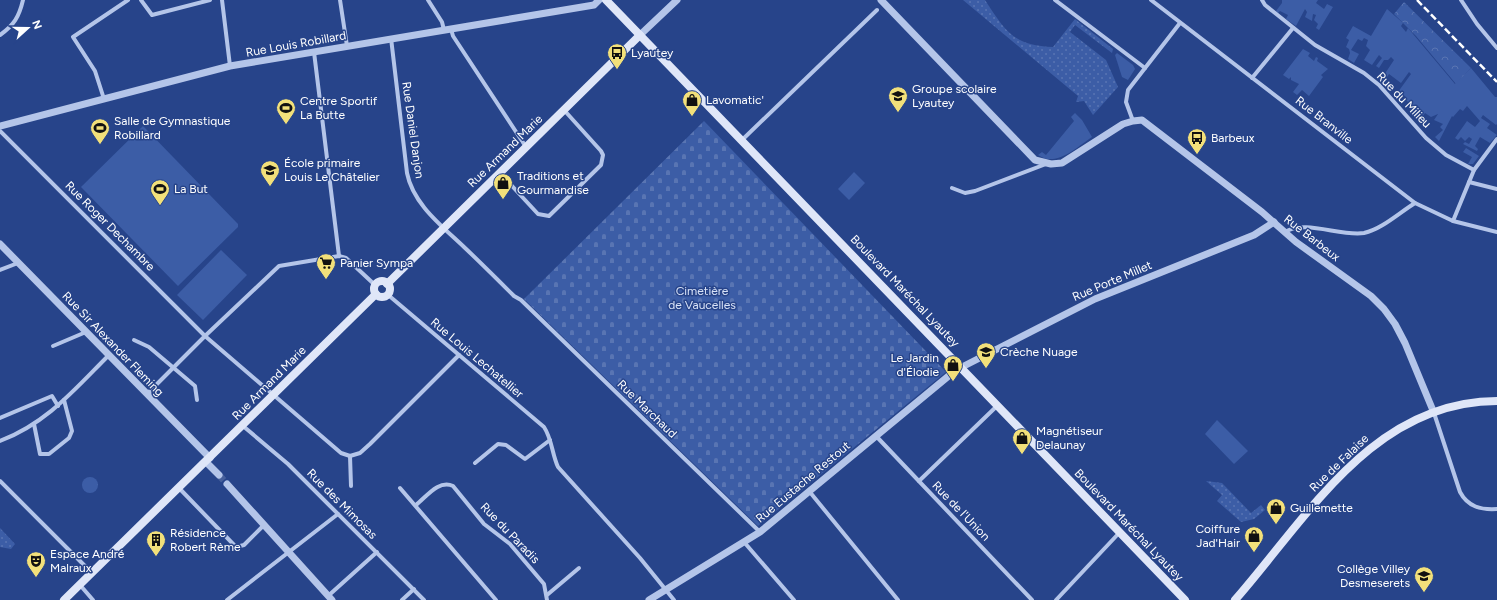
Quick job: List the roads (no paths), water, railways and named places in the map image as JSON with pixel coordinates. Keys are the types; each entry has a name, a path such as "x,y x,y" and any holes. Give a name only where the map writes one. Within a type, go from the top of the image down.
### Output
{"main road":[{"name":"Boulevard Maréchal Lyautey","path":"606,0 962,367 1184,600"},
{"name":"Rue Armand Marie","path":"387,284 640,35"},
{"path":"380,282 387,284 389,288 387,294 382,297 376,294 374,290 375,285 380,282"},
{"name":"Rue Armand Marie","path":"64,600 376,294"},
{"name":"Rue de Falaise","path":"1235,600 1330,486 1362,455 1407,423 1474,401 1497,401"}],"street":[{"path":"0,35 14,24 17,19 22,0"},
{"path":"104,99 95,71 73,37 128,0"},
{"path":"141,0 152,15 210,0"},
{"path":"222,0 230,66"},
{"path":"340,0 347,46"},
{"path":"428,0 526,147"},
{"name":"Rue Louis Robillard","path":"0,126 230,66 594,5 599,0"},
{"path":"640,35 677,0"},
{"path":"881,0 1030,157 1046,164"},
{"path":"1055,0 1145,68"},
{"name":"Rue Branville","path":"1151,0 1415,203 1452,221 1497,232"},
{"name":"Rue du Milieu","path":"1262,0 1265,5 1315,44 1364,73 1379,85 1426,138 1446,155 1474,170"},
{"path":"1461,0 1477,24 1497,48"},
{"path":"742,140 877,10"},
{"path":"952,188 965,193 975,192 1046,164 1062,163 1123,124 1132,120 1126,102 1126,94 1180,23"},
{"path":"1252,78 1293,28"},
{"name":"Rue Daniel Danjon","path":"391,38 409,181 421,202 444,228 514,296 521,300"},
{"path":"314,52 338,256"},
{"path":"500,173 538,214 549,216 601,165 603,155 601,151 564,110"},
{"name":"Rue Barbeux","path":"1132,120 1142,120 1285,232 1370,296 1389,314 1405,343 1434,413"},
{"name":"Rue Roger Dechambre","path":"0,130 205,336 341,453 350,456"},
{"path":"1452,221 1474,170 1497,139"},
{"path":"1469,182 1497,189"},
{"path":"1285,232 1299,227 1363,233 1389,220 1415,203"},
{"name":"Rue Porte Millet","path":"962,367 1095,299 1254,235 1274,222"},
{"name":"Rue Sir Alexander Fleming","path":"0,244 147,394 208,460 218,475"},
{"path":"147,394 205,336 279,266 338,256 346,258 375,285"},
{"path":"0,270 18,263"},
{"name":"Rue Louis Lechatellier","path":"387,294 544,427 550,440 558,467 640,558 674,600"},
{"name":"Rue Marchaud","path":"521,300 760,532"},
{"path":"53,346 86,332"},
{"path":"134,340 149,347 195,386 197,400"},
{"path":"0,441 42,420 109,355"},
{"path":"351,486 350,456 360,453 370,444 459,355"},
{"name":"Rue Eustache Restout","path":"649,600 760,532 875,436 962,367"},
{"path":"0,418 52,396 58,406"},
{"path":"34,424 40,454 49,454 69,438 72,431 64,400"},
{"path":"919,481 998,405"},
{"path":"1434,413 1460,492 1465,500 1484,510 1497,509"},
{"name":"Rue des Mimosas","path":"243,426 288,464 424,600"},
{"name":"Rue de l'Union","path":"875,436 1032,600"},
{"path":"475,463 498,444 509,446 520,457 525,459 550,440"},
{"path":"0,481 92,573"},
{"name":"Rue du Paradis","path":"416,506 440,484 445,483 453,486 487,528 506,541 544,584 547,598"},
{"path":"227,484 330,598 377,552"},
{"path":"179,488 236,547 244,545 264,525"},
{"path":"400,488 496,600"},
{"path":"809,491 898,600"},
{"path":"227,600 338,514"},
{"path":"1056,600 1120,532"},
{"path":"744,542 794,600"},
{"name":"Rue du Paradis","path":"547,598 579,568"},
{"path":"80,585 93,600"},
{"path":"402,600 414,589"}],"tunnel":[{"path":"219,475 227,484"}],"railway":[{"path":"1417,0 1497,82"}],"place":[{"name":"Lyautey","path":"617,70"},
{"name":"Groupe scolaire Lyautey","path":"898,113"},
{"name":"Lavomatic'","path":"692,117"},
{"name":"Centre Sportif La Butte","path":"286,125"},
{"name":"Salle de Gymnastique Robillard","path":"100,145"},
{"name":"Barbeux","path":"1197,155"},
{"name":"École primaire Louis Le Châtelier","path":"270,187"},
{"name":"Traditions et Gourmandise","path":"503,200"},
{"name":"La But","path":"160,206"},
{"name":"Panier Sympa","path":"326,280"},
{"name":"Crèche Nuage","path":"986,369"},
{"name":"Le Jardin d'Élodie","path":"953,382"},
{"name":"Magnétiseur Delaunay","path":"1022,455"},
{"name":"Guillemette","path":"1276,525"},
{"name":"Coiffure Jad'Hair","path":"1254,553"},
{"name":"Résidence Robert Rème","path":"156,557"},
{"name":"Espace André Malraux","path":"36,578"},
{"name":"Collège Villey Desmeserets","path":"1424,593"}],"park label":[{"name":"Cimetière de Vaucelles","path":"702,298"}]}
